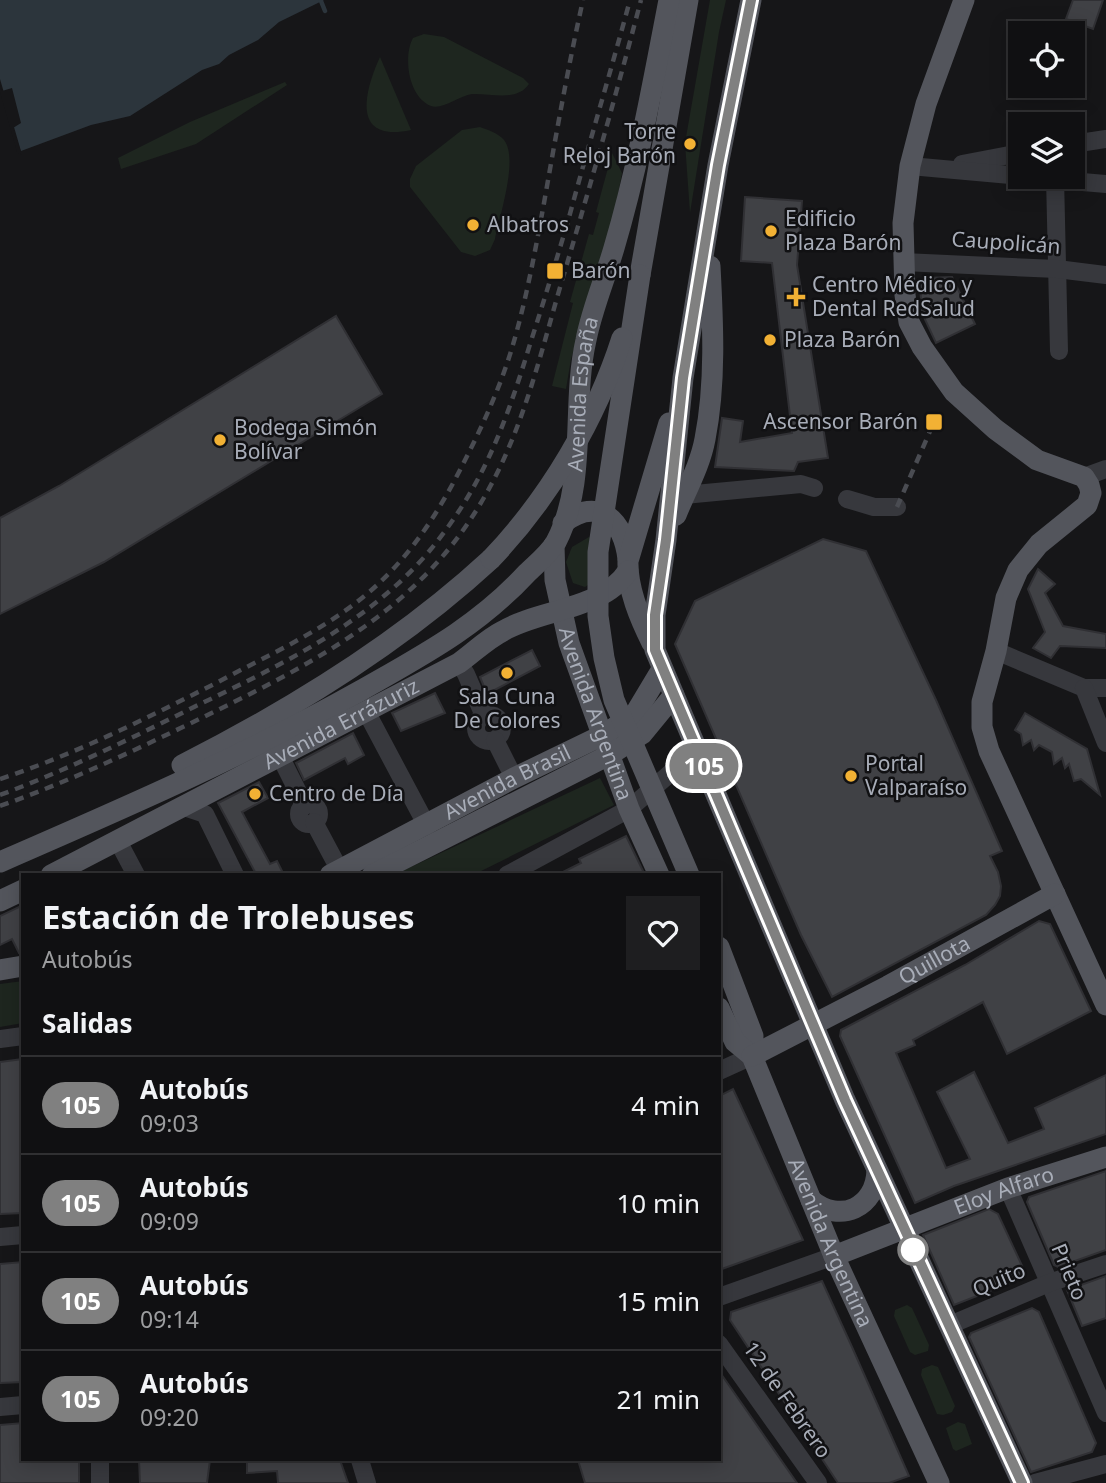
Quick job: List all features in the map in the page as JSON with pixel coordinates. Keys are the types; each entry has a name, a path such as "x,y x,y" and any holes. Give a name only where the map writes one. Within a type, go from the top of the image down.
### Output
{"main road":[{"name":"Avenida España","path":"554,545 564,523 572,491 580,370 586,340 614,249 636,163 669,0"},
{"path":"688,0 640,275 600,541 596,590 604,658 614,700 688,873"},
{"path":"659,659 655,615 666,540 683,378 718,165 751,0"},
{"path":"964,0 926,104 910,166 903,223 905,295 909,322 922,347 954,392 995,429 1037,460 1084,477 1089,485 1091,493 1087,505 1040,544 1018,570 1006,598 996,651 982,702 982,727 989,751 1106,1005"},
{"path":"666,540 695,473 705,441 713,323 708,229"},
{"path":"0,860 246,732 372,654 467,582 510,540 540,500 587,423 621,341 640,275"},
{"path":"628,566 683,378"},
{"path":"564,523 580,513 607,516 615,521 624,537 640,620 877,1170 1022,1483"},
{"name":"Avenida Errázuriz","path":"0,860 130,806 313,717 446,643 501,600 554,545"},
{"name":"Avenida Argentina","path":"554,545 555,580 569,643 629,809 658,873"},
{"name":"Avenida Errázuriz","path":"55,873 367,713 459,663 502,631 603,593 622,579 628,566"},
{"path":"528,619 543,625 569,643"},
{"name":"Avenida Brasil","path":"376,873 607,745 635,714 659,659"},
{"name":"Avenida Brasil","path":"335,872 514,779 642,734 674,695"},
{"path":"0,901 21,891"},
{"name":"Quillota","path":"752,1056 815,1025 1055,894"},
{"path":"721,952 748,1018 753,1036 752,1056"},
{"path":"0,970 21,967"},
{"name":"Avenida Argentina","path":"721,1012 735,1042 752,1056 834,1256 939,1483"},
{"name":"Eloy Alfaro","path":"834,1256 1008,1188 1106,1157"},
{"path":"811,1200 832,1212 857,1207 874,1188 877,1170"}],"street":[{"path":"1085,142 1106,139"},
{"path":"941,168 1008,155"},
{"path":"910,166 1008,175"},
{"path":"1085,182 1106,184"},
{"path":"1055,189 1059,351"},
{"name":"Caupolicán","path":"904,262 1057,269 1106,275"},
{"path":"1084,477 1106,469"},
{"path":"684,495 801,484 814,488"},
{"path":"847,499 874,507 897,507"},
{"path":"996,651 1084,688 1106,688"},
{"path":"459,663 484,716 478,721 477,733 483,739 495,740 514,779"},
{"path":"1084,688 1106,743"},
{"path":"367,713 427,826"},
{"path":"511,873 629,809 697,750"},
{"path":"280,756 305,806 300,813 301,819 308,824 314,822 335,872"},
{"path":"205,814 214,791"},
{"path":"184,807 205,814 234,873"},
{"path":"118,841 135,873"},
{"path":"0,1039 21,1036"},
{"path":"721,1070 752,1056"},
{"name":"Prieto","path":"1008,1188 1106,1413"},
{"path":"0,1237 21,1235"},
{"path":"721,1296 834,1256"},
{"name":"Quito","path":"950,1325 1049,1283 1106,1264"},
{"name":"12 de Febrero","path":"721,1347 818,1483"},
{"path":"0,1407 21,1405"},
{"path":"100,1461 100,1483"},
{"path":"360,1461 367,1483"},
{"path":"1035,1483 1106,1464"}],"shaded area":[{"path":"0,0 324,0 279,22 258,40 229,55 219,64 202,70 130,116 91,125 21,151 0,79"},
{"path":"710,0 726,0 690,213 685,143"},
{"path":"424,34 444,37 523,78 529,84 524,90 511,95 472,94 440,106 431,106 417,94 408,65 413,38"},
{"path":"380,57 411,130 392,132 379,129 371,122 367,99"},
{"path":"285,82 287,85 196,144 121,169 118,158 190,122"},
{"path":"480,127 504,140 508,149 509,174 495,239 490,250 475,256 461,252 410,187 410,179 416,166 462,130"},
{"path":"612,153 622,173 614,216 571,359 566,389 552,386 573,303 570,302 589,234 593,235 599,213 596,212"},
{"path":"589,537 597,542 604,574 585,587 573,583 566,562 572,547"},
{"path":"600,778 614,805 477,873 398,873"},
{"path":"21,981 21,1023 0,1027 0,984"},
{"path":"907,1305 912,1308 929,1345 928,1351 915,1355 910,1352 894,1316 895,1310"},
{"path":"932,1365 938,1367 955,1406 952,1412 943,1415 937,1414 921,1375 922,1369"},
{"path":"958,1422 965,1424 972,1444 956,1451 946,1428"}],"pier":[{"path":"0,84 2,91 12,88 21,123 13,128 22,155 17,152"}],"building":[{"path":"1073,0 1103,0 1093,29 1085,26 1085,21 1066,19"},
{"path":"745,197 802,201 797,265 828,458 798,462 794,471 715,467 722,418 743,421 740,442 792,433 772,263 741,261"},
{"path":"952,277 975,324 936,343 922,313 920,285 924,278"},
{"name":"Bodega Simón Bolívar","path":"336,316 382,394 104,562 0,614 0,518 59,486"},
{"name":"Portal Valparaíso","path":"823,539 866,551 936,700 1002,851 990,856 1001,886 1000,896 986,915 832,997 801,935 675,644 695,601"},
{"path":"1038,569 1055,584 1045,593 1063,626 1106,634 1106,648 1060,646 1051,658 1033,648 1045,632 1028,589"},
{"path":"532,650 540,666 487,694 480,677"},
{"path":"435,693 445,713 401,731 392,713"},
{"path":"1025,713 1087,749 1100,795 1081,779 1074,781 1069,764 1065,768 1062,758 1054,764 1052,752 1039,745 1034,750 1031,740 1023,745 1021,734 1015,730"},
{"path":"353,733 364,755 348,764 345,758 304,780 296,763"},
{"path":"259,782 268,798 242,812 270,864 277,861 283,873 253,873 218,803"},
{"path":"626,836 644,873 561,873 581,863 579,859"},
{"path":"21,906 21,953 12,939 0,945 0,916"},
{"path":"1039,921 1050,924 1091,1011 1007,1054 983,1002 913,1040 915,1045 896,1053 946,1168 970,1159 937,1092 974,1072 1008,1143 1044,1129 1035,1108 1106,1075 1106,1134 954,1186 915,1203 840,1036 841,1030 965,965"},
{"path":"21,1059 21,1213 0,1214 0,1062"},
{"path":"733,1089 803,1240 721,1269 721,1095"},
{"path":"1106,1171 1106,1250 1058,1267 1054,1265 1027,1202 1029,1197"},
{"path":"989,1209 998,1214 1024,1270 1018,1280 954,1305 923,1235"},
{"path":"21,1262 21,1382 0,1383 0,1264"},
{"path":"1106,1276 1106,1318 1082,1326 1067,1290"},
{"path":"822,1281 909,1476 889,1483 838,1483 730,1320 731,1312"},
{"path":"1032,1308 1039,1312 1096,1443 1092,1452 1031,1472 969,1337 971,1333"},
{"path":"721,1374 797,1483 585,1483 578,1461 721,1461"},
{"path":"21,1423 21,1461 79,1461 79,1483 0,1483 0,1425"},
{"path":"139,1461 210,1461 207,1483 140,1483"},
{"path":"247,1461 340,1461 348,1483 278,1483 277,1471 247,1473"}],"waterway":[{"path":"321,1 325,11"}],"railway":[{"path":"0,779 111,735 300,639 358,601 376,586 413,546 443,502 482,426 512,348 534,258 583,0"},
{"path":"0,795 98,754 318,643 347,624 402,580 446,530 478,479 512,400 568,221 630,0"},
{"path":"0,806 72,778 142,746 304,665 376,618 409,591 439,560 484,498 524,409 641,0"},
{"path":"897,507 940,413"}],"bus line":[{"name":"105","path":"751,0 718,165 683,378 666,540 655,615 655,650 845,1100 1022,1483"}],"place":[{"name":"Torre Reloj Barón","path":"690,144"},
{"name":"Albatros","path":"473,225"},
{"name":"Edificio Plaza Barón","path":"771,231"},
{"name":"Barón","path":"555,271"},
{"name":"Centro Médico y Dental RedSalud","path":"796,297"},
{"name":"Plaza Barón","path":"770,340"},
{"name":"Ascensor Barón","path":"934,422"},
{"name":"Bodega Simón Bolívar","path":"220,440"},
{"name":"Sala Cuna De Colores","path":"507,673"},
{"name":"Portal Valparaíso","path":"851,776"},
{"name":"Centro de Día","path":"255,794"}]}
